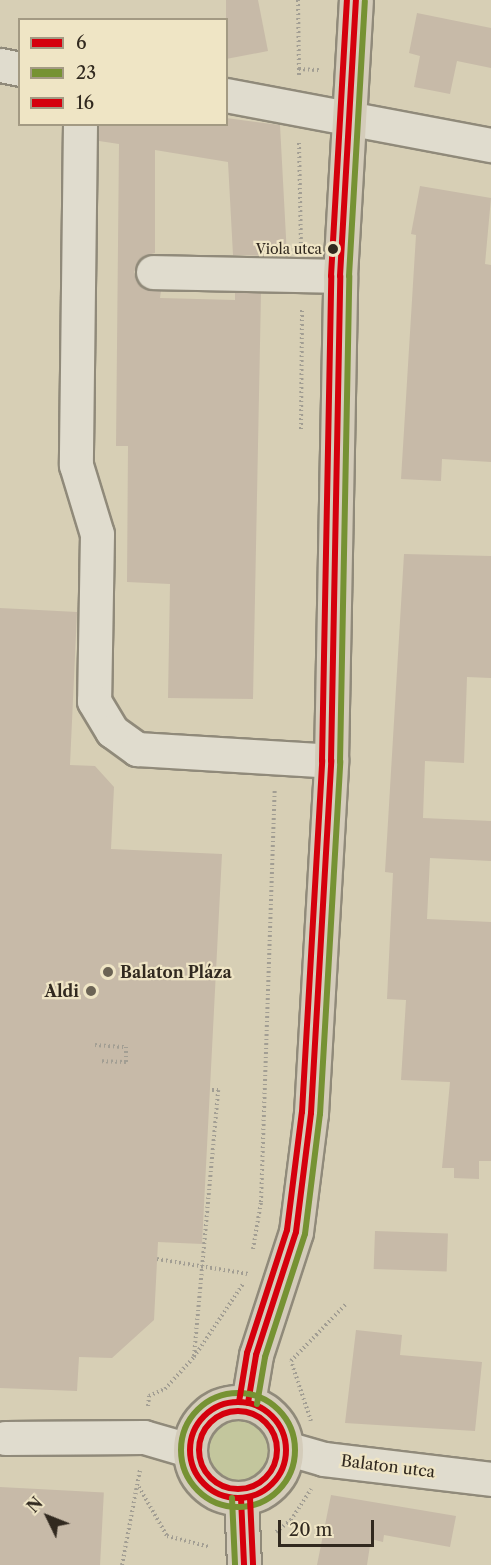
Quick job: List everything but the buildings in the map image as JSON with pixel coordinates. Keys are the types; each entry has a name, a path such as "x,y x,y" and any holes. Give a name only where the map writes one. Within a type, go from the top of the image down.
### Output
{"main road":[{"path":"248,1403 256,1355 297,1220 311,1113 331,761 340,276 349,72 356,0"},
{"path":"248,1403 275,1419 286,1448 278,1476 268,1487 242,1498 222,1496 205,1485 193,1469 189,1450 192,1433 215,1407 248,1403"},
{"path":"242,1498 244,1565"}],"street":[{"path":"0,65 18,69"},
{"path":"228,95 298,106 491,145"},
{"path":"80,126 76,465 97,534 94,701 112,731 137,749 331,761"},
{"path":"153,272 340,276"},
{"path":"5,1438 144,1437 189,1450"},
{"name":"Balaton utca","path":"286,1448 324,1459 491,1479"}],"path":[{"path":"298,0 302,275 301,439"},
{"path":"299,69 349,72"},
{"path":"253,1254 261,1202 276,758"},
{"path":"94,1045 126,1047 126,1062 102,1060"},
{"path":"194,1357 205,1267 218,1090 210,1090"},
{"path":"157,1259 249,1274"},
{"path":"123,1565 139,1486 149,1396 165,1389 194,1357 249,1274 251,1264"},
{"path":"312,1425 291,1361 346,1304"},
{"path":"273,1534 291,1520 314,1484"},
{"path":"139,1486 167,1536 216,1548"}],"green space":[{"path":"237,1402 255,1406 271,1416 281,1432 285,1450 281,1468 271,1484 255,1494 237,1498 219,1494 203,1484 193,1468 189,1450 193,1432 203,1416 219,1406"}],"transit line":[{"name":"16","path":"239,1402 247,1353 287,1230 302,1112 322,761 331,276 347,0"},
{"name":"6","path":"248,1403 256,1355 296,1232 311,1113 331,761 340,276 356,0"},
{"name":"23","path":"257,1404 265,1357 305,1234 320,1114 340,762 349,276 365,1"},
{"name":"23","path":"238,1393 260,1398 278,1410 290,1428 295,1450 290,1472 278,1490 260,1502 238,1507 216,1502 198,1490 186,1472 181,1450 186,1428 198,1410 216,1398 238,1393"},
{"name":"6","path":"238,1402 256,1406 272,1416 282,1432 286,1450 282,1468 272,1484 256,1494 238,1498 220,1494 204,1484 194,1468 190,1450 194,1432 204,1416 220,1406 238,1402"},
{"name":"16","path":"238,1411 253,1414 265,1423 274,1435 277,1450 274,1465 265,1477 253,1486 238,1489 223,1486 211,1477 202,1465 199,1450 202,1435 211,1423 223,1414 238,1411"},
{"name":"23","path":"232,1498 235,1565"},
{"name":"6","path":"241,1498 244,1565"},
{"name":"16","path":"250,1498 253,1565"}],"place":[{"name":"Viola utca","path":"333,249"},
{"name":"Balaton Pláza","path":"108,972"},
{"name":"Aldi","path":"91,991"}]}
